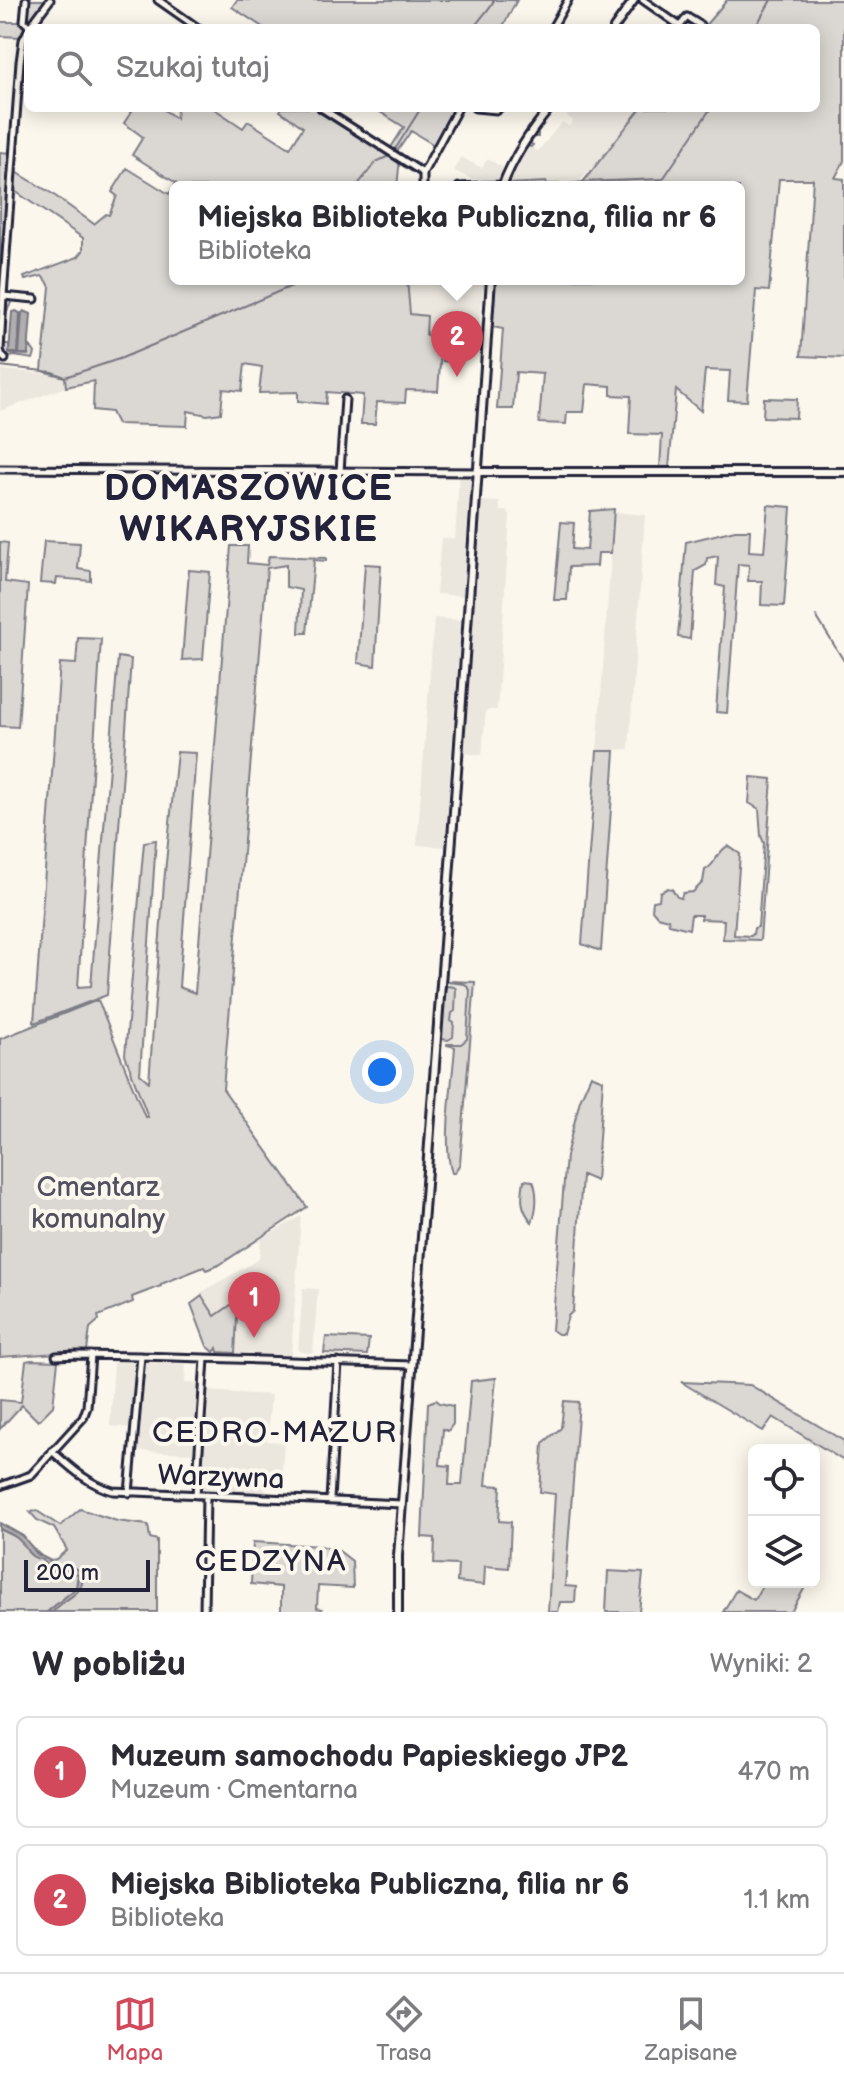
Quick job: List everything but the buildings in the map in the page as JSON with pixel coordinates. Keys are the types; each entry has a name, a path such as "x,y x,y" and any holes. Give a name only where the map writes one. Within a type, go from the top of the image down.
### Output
{"street":[{"path":"26,0 26,24"},
{"path":"32,24 50,0"},
{"path":"158,0 192,24"},
{"path":"554,24 568,0"},
{"path":"617,24 634,0"},
{"path":"643,0 677,24"},
{"path":"682,24 687,17 698,24"},
{"path":"5,359 0,350 20,53 24,38"},
{"path":"327,112 423,173"},
{"path":"423,181 423,173 456,112"},
{"path":"505,181 524,141 547,112"},
{"path":"398,1612 396,1575 491,285"},
{"path":"4,293 35,299"},
{"path":"340,471 345,399"},
{"path":"0,469 844,472"},
{"path":"0,1486 31,1475 83,1418 87,1407 91,1355"},
{"path":"56,1356 412,1365"},
{"path":"129,1493 141,1356"},
{"path":"196,1495 205,1359"},
{"path":"330,1500 338,1362"},
{"name":"Warzywna","path":"52,1451 82,1476 113,1491 402,1504"},
{"path":"204,1612 206,1496"}],"shaded area":[{"path":"570,112 638,112 579,181 510,181 528,145 538,151 562,122 569,126 573,121 567,116"},
{"path":"461,157 482,168 487,159 503,167 498,181 472,179 454,171"},
{"path":"408,285 485,285 479,326 444,323 442,337 425,336 410,314"},
{"path":"12,312 20,313 18,353 9,353"},
{"path":"22,313 31,314 28,354 19,354"},
{"path":"1,370 52,374 66,379 66,387 0,411"},
{"path":"459,476 471,478 463,596 436,594 441,538 455,539"},
{"path":"480,501 500,502 500,511 508,511 510,515 497,710 486,710 482,755 462,753"},
{"path":"614,512 645,515 629,749 597,751"},
{"path":"434,618 461,620 445,847 417,845"},
{"path":"448,981 475,982 469,1047 447,1045 448,1036 444,1035"},
{"path":"301,1216 291,1355 236,1353 239,1303 216,1318 200,1293 259,1259 261,1239"},
{"path":"303,1288 318,1289 313,1353 298,1350"},
{"path":"114,1362 135,1363 138,1366 133,1428 110,1426"},
{"path":"147,1363 186,1364 185,1383 203,1384 197,1453 135,1451 142,1366"},
{"path":"206,1391 271,1395 267,1441 284,1442 282,1473 266,1473 265,1495 199,1493"},
{"path":"0,1523 23,1536 37,1554 49,1560 54,1571 74,1568 82,1571 83,1579 78,1591 53,1612 47,1612 76,1588 78,1574 54,1575 43,1560 33,1557 16,1537 0,1529"}],"green space":[{"path":"28,0 48,0 28,23 26,22"},
{"path":"237,0 517,0 504,24 258,24 232,7"},
{"path":"727,0 844,0 844,161 835,178 844,179 844,358 801,356 813,179 779,179 769,291 756,290 747,401 728,400 730,371 705,370 701,411 676,390 669,468 660,468 662,435 629,434 631,396 611,395 611,386 587,384 584,412 567,412 566,424 539,423 543,374 516,372 513,409 497,409 503,329 492,327 495,285 745,285 745,181 584,181 638,112 820,112 820,24 706,24"},
{"path":"0,22 24,24 22,37 0,36"},
{"path":"131,112 167,112 176,118 177,112 219,112 243,128 248,121 290,148 303,127 281,112 327,112 400,158 398,181 173,181 132,155 143,137 124,123"},
{"path":"380,112 455,112 436,146 411,131 396,153 390,149 404,127"},
{"path":"534,133 538,134 530,143 533,145 527,146 508,181 518,157"},
{"path":"0,152 10,153 0,327"},
{"path":"127,168 169,194 169,285 408,285 410,314 427,316 426,335 442,337 438,391 406,390 405,403 377,402 375,424 361,424 363,395 327,392 326,404 298,401 298,392 259,393 262,367 245,364 242,391 223,389 221,413 207,415 188,411 187,426 117,424 111,412 93,410 94,381 66,387 65,377 42,371 50,287 42,276 25,280 24,277 78,257 83,251 83,238 12,189 13,170 94,224 106,214 109,215 117,196 112,192"},
{"path":"9,298 13,299 7,311 5,344 9,344 10,354 28,355 30,346 35,353 33,359 6,358 2,345 4,304"},
{"path":"445,330 464,331 462,363 443,361"},
{"path":"764,398 797,399 796,418 763,417"},
{"path":"768,505 791,507 784,606 761,605 762,581 748,581 749,565 738,564 727,713 716,712 725,587 716,585 718,556 707,558 706,565 695,571 690,639 678,637 686,542 735,530 750,530 749,551 764,552"},
{"path":"614,509 611,553 598,553 597,566 569,567 567,600 554,600 561,522 574,523 572,549 587,550 590,511"},
{"path":"44,541 80,543 78,569 91,571 91,581 57,578 56,584 40,583"},
{"path":"0,542 8,543 5,582 28,585 18,727 0,726"},
{"name":"Cmentarz komunalny","path":"231,546 248,546 247,563 267,565 269,556 326,558 326,561 314,560 307,633 299,633 301,590 286,587 286,565 267,568 223,1089 307,1207 219,1265 206,1270 204,1267 161,1284 132,1297 133,1302 98,1316 99,1320 90,1328 87,1351 0,1357 0,1039 98,1000 145,1117 148,1117 125,1055 144,842 156,840 140,1074 149,1082 177,752 196,753 179,987 195,993"},
{"path":"365,564 381,565 375,666 358,663"},
{"path":"189,570 210,572 203,659 182,660"},
{"path":"78,638 101,639 78,987 91,986 118,657 131,659 107,995 34,1023 60,663 76,664"},
{"path":"597,751 615,751 601,951 582,944"},
{"path":"751,777 772,779 760,940 723,939 724,920 701,919 701,915 691,915 689,929 669,924 668,919 657,916 652,910 653,901 659,900 660,892 668,888 681,898 683,893 693,892 703,882 705,870 728,846 740,854 734,935 751,936 754,928 758,927 764,843 759,809 749,803"},
{"path":"448,981 475,982 460,1163 455,1173 452,1173 448,1147 455,1047 447,1044 461,1044 467,1039 470,990 465,984"},
{"path":"447,986 456,989 455,1011 451,1021 454,1023 453,1037 448,1040 440,1037 444,989"},
{"path":"591,1075 603,1080 596,1181 582,1175 573,1311 568,1316 563,1334 558,1334 552,1330 566,1156 580,1100"},
{"path":"524,1180 533,1181 536,1191 532,1222 522,1202"},
{"path":"202,1296 215,1316 238,1300 235,1353 218,1352 217,1348 214,1352 207,1346 191,1304"},
{"path":"326,1337 369,1339 367,1355 324,1353"},
{"path":"26,1361 58,1361 53,1406 38,1421 22,1405 0,1429 0,1400 21,1402"},
{"path":"496,1378 486,1485 501,1486 499,1521 511,1522 509,1568 485,1566 484,1585 457,1582 458,1565 434,1564 435,1538 422,1537 428,1403 436,1400 453,1406 453,1424 448,1431 443,1429 440,1465 450,1466 449,1485 462,1485 471,1381"},
{"path":"681,1382 750,1385 844,1441 844,1461 773,1417 763,1431"},
{"path":"564,1401 579,1402 565,1586 576,1587 575,1602 560,1602 558,1612 548,1612 555,1494 540,1492 543,1443 561,1428"},
{"path":"80,1509 117,1521 148,1525 150,1538 157,1540 157,1612 0,1612 0,1529 28,1543 47,1562 67,1550 54,1528 37,1520 30,1512 37,1511 60,1526"},
{"path":"253,1542 321,1546 339,1551 352,1561 353,1588 318,1586 317,1608 322,1609 321,1612 281,1612 281,1587 251,1584"},
{"path":"608,1571 643,1573 639,1612 606,1612"},
{"path":"761,1588 805,1588 791,1612 723,1612 736,1590 754,1600"}],"waterway":[{"path":"477,24 494,0"},
{"path":"757,24 771,0"},
{"path":"394,151 418,112"},
{"path":"610,181 663,179 708,112"},
{"path":"361,181 376,162 389,156"},
{"path":"0,366 52,372 65,377 122,358 294,285"},
{"path":"816,616 844,661"}],"place":[{"name":"Miejska Biblioteka Publiczna, filia nr 6","path":"457,377"},
{"name":"Muzeum samochodu Papieskiego JP2","path":"254,1338"}],"district":[{"name":"DOMASZOWICE WIKARYJSKIE","path":"249,508"},
{"name":"CEDRO-MAZUR","path":"275,1432"},
{"name":"CEDZYNA","path":"271,1561"}]}
